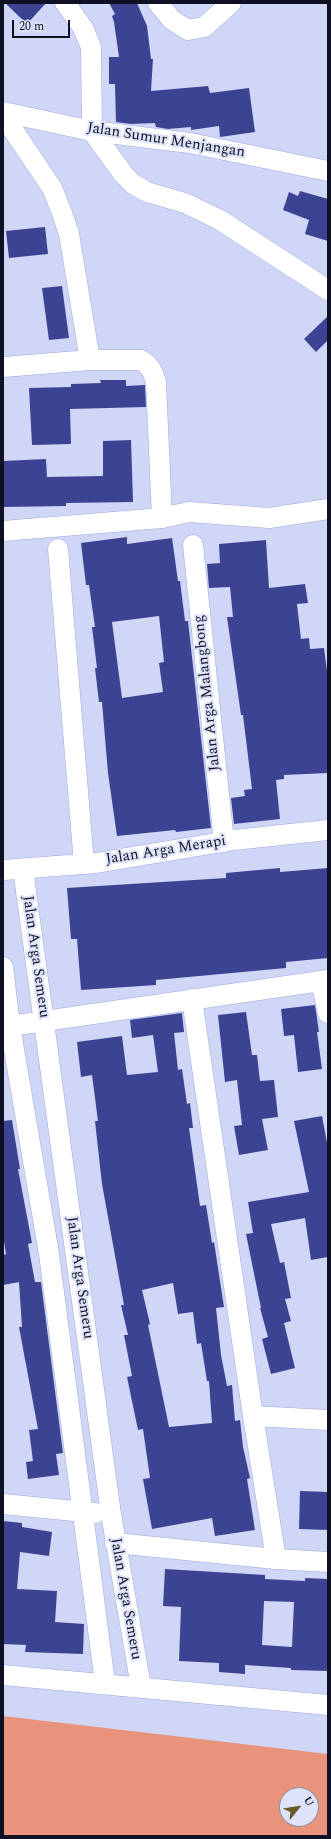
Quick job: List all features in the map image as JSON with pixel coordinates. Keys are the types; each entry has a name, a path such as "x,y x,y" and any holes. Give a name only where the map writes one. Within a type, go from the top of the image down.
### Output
{"street":[{"path":"65,3 83,28 91,47 92,131 124,175 133,184 147,192 185,203 220,220 328,290"},
{"path":"158,3 172,20 188,30 204,27 231,3"},
{"path":"3,114 52,188 62,213 69,234 90,360"},
{"name":"Jalan Sumur Menjangan","path":"3,114 92,131 190,143 328,171"},
{"path":"3,367 90,360 141,360 152,370 156,382 162,518"},
{"path":"3,531 162,518 188,512 269,518 328,509"},
{"name":"Jalan Arga Malangbong","path":"193,545 224,842"},
{"path":"58,549 84,864"},
{"name":"Jalan Arga Merapi","path":"3,870 84,864 224,842 328,830"},
{"name":"Jalan Arga Semeru","path":"23,869 111,1514 141,1687"},
{"name":"Jalan Arga Semeru","path":"3,967 6,1027 49,1254 105,1683"},
{"path":"6,1027 325,981 328,1012"},
{"path":"192,999 253,1416 276,1559"},
{"path":"253,1416 328,1420"},
{"path":"3,1504 111,1514"},
{"path":"116,1543 276,1559 328,1562"},
{"path":"3,1675 105,1683 328,1705"}],"shaded area":[{"path":"3,1716 328,1754 328,1836 3,1836"}],"building":[{"path":"5,3 46,3 27,24"},
{"path":"109,3 137,3 147,26 151,59 153,59 151,91 208,86 210,93 249,88 255,132 220,137 219,126 191,130 191,127 168,129 156,127 155,123 131,124 116,122 115,84 109,84 109,57 119,57 112,16 115,14"},
{"path":"300,191 328,199 328,241 305,234 309,220 283,210 289,192 298,196"},
{"path":"45,227 48,254 9,258 6,231"},
{"path":"62,286 69,338 49,340 42,288"},
{"path":"328,316 328,340 316,352 304,339"},
{"path":"100,380 126,380 126,386 145,385 146,407 70,409 71,444 32,445 29,388 71,387 71,384 101,383"},
{"path":"131,440 133,502 66,503 66,506 3,507 3,461 46,459 47,477 103,476 103,441"},
{"path":"127,537 127,544 172,538 178,581 180,581 185,621 188,621 211,828 117,836 108,773 102,702 99,702 95,668 97,668 92,627 95,627 89,585 86,585 81,543","holes":["159,616 164,662 159,663 163,692 122,698 112,622"]},
{"path":"266,540 269,588 305,584 308,603 297,604 301,639 309,638 310,649 324,648 328,679 328,773 284,775 284,779 276,780 280,819 234,824 231,798 245,796 244,790 252,789 243,715 241,715 227,617 233,617 230,587 209,588 207,564 220,563 219,544"},
{"path":"280,868 280,872 328,868 328,958 286,962 286,968 156,980 156,985 81,990 77,939 71,939 67,888 226,878 226,873"},
{"path":"315,1005 322,1069 298,1072 294,1035 284,1036 281,1009"},
{"path":"246,1012 252,1055 257,1055 260,1081 274,1080 278,1117 262,1119 268,1150 239,1155 234,1126 242,1125 237,1080 225,1082 218,1015"},
{"path":"182,1013 184,1032 174,1033 178,1070 182,1069 187,1104 190,1103 193,1128 189,1128 200,1206 206,1205 212,1243 214,1242 224,1307 216,1308 221,1355 227,1386 232,1385 235,1421 240,1420 243,1447 250,1478 247,1479 255,1530 215,1536 212,1518 152,1529 143,1479 150,1478 143,1429 138,1430 127,1377 132,1376 124,1335 128,1335 121,1305 124,1305 102,1184 95,1121 98,1121 92,1075 81,1077 77,1042 122,1036 127,1075 158,1072 153,1035 132,1038 130,1020","holes":["173,1283 178,1314 193,1312 197,1344 201,1343 207,1381 209,1381 212,1423 169,1427 148,1325 150,1324 142,1290"]},
{"path":"322,1116 328,1148 328,1257 311,1260 305,1218 271,1224 280,1263 284,1262 291,1298 285,1299 291,1321 284,1323 295,1368 271,1374 262,1339 268,1337 260,1308 246,1234 253,1233 248,1202 309,1192 294,1121"},
{"path":"12,1120 20,1169 18,1169 32,1243 28,1244 35,1282 41,1282 63,1453 56,1454 59,1475 28,1479 26,1462 33,1461 29,1430 38,1429 19,1327 22,1327 19,1282 3,1285 3,1255 6,1254 3,1235 3,1121"},
{"path":"300,1491 328,1492 328,1530 299,1529"},
{"path":"3,1521 22,1523 22,1527 52,1532 49,1556 20,1552 17,1589 57,1591 55,1622 84,1624 83,1654 25,1652 26,1645 3,1644"},
{"path":"165,1569 265,1575 265,1579 305,1581 305,1578 328,1579 328,1671 291,1670 291,1668 245,1665 245,1674 219,1672 219,1663 179,1661 181,1607 163,1606","holes":["264,1601 294,1602 292,1647 262,1645"]}]}
